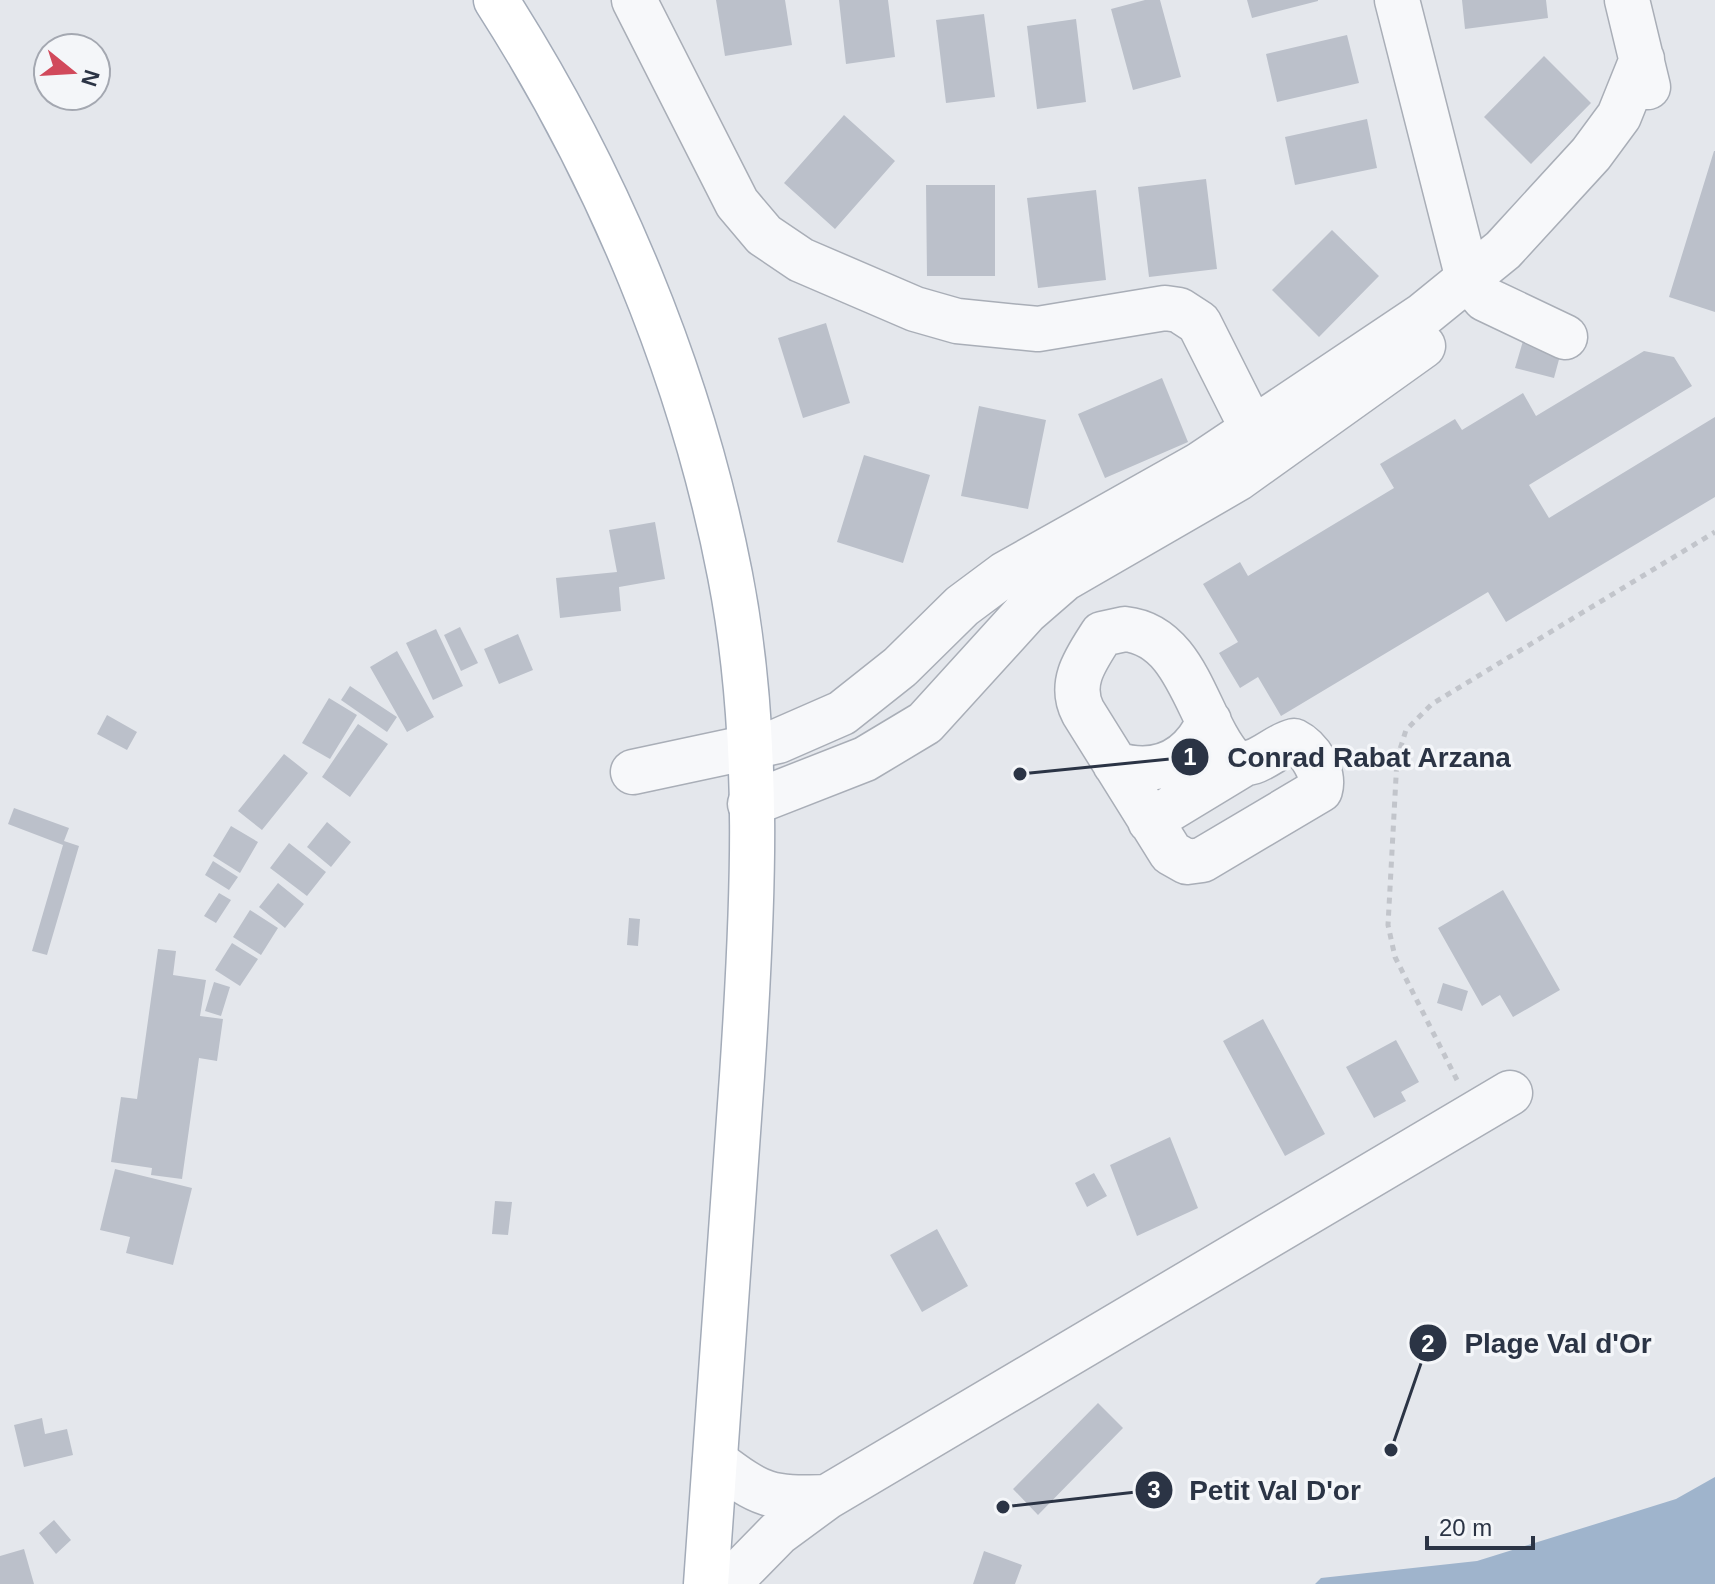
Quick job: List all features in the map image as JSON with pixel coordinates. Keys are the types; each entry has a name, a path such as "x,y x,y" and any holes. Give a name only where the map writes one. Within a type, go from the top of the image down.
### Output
{"main road":[{"path":"496,0 586,156 648,302 698,438 730,578 750,804 749,966 728,1322 706,1584"}],"street":[{"path":"634,0 737,203 764,235 781,249 915,309 997,327 1038,329 1165,308 1179,310 1199,323 1259,443"},
{"path":"1397,0 1477,289 1565,337"},
{"path":"750,804 865,759 925,723 1026,612 1064,579 1477,289 1549,242 1631,151 1639,134 1648,92 1627,0"},
{"path":"633,772 778,741 842,713 900,667 962,606 1005,574 1199,465 1259,443"},
{"path":"1064,579 1102,634"},
{"path":"1102,634 1137,630 1167,647 1229,756 1244,764"},
{"path":"1102,634 1081,670 1077,694 1083,712 1150,821 1171,853 1187,862 1202,860 1315,795 1322,784 1305,749 1294,741 1244,764 1150,821"},
{"path":"842,713 865,759"},
{"path":"1115,764 1143,770 1177,761 1202,737 1209,721"},
{"path":"728,1584 778,1533 827,1497 1493,1103"},
{"path":"715,1461 751,1488 779,1499 827,1497"}],"path":[{"path":"1493,1103 1432,1034 1390,941 1388,925 1400,744 1412,722 1432,704 1715,532"}],"water":[{"path":"1715,1477 1715,1584 1315,1584 1321,1578 1477,1561 1676,1499"}],"building":[{"path":"716,0 785,0 792,45 725,56"},
{"path":"839,0 888,0 895,57 846,64"},
{"path":"1145,0 1160,0 1181,77 1133,90 1111,9"},
{"path":"1247,0 1318,0 1318,1 1252,18"},
{"path":"1462,0 1546,0 1548,18 1465,29"},
{"path":"984,14 995,97 946,103 936,20"},
{"path":"1076,19 1086,102 1037,109 1027,26"},
{"path":"1347,35 1359,83 1277,102 1266,54"},
{"path":"1544,56 1591,103 1531,164 1484,117"},
{"path":"844,115 895,161 835,229 784,183"},
{"path":"1367,119 1377,168 1295,185 1285,137"},
{"path":"1715,151 1715,312 1669,297"},
{"path":"1206,179 1217,269 1149,277 1138,187"},
{"path":"926,185 995,185 995,276 927,276"},
{"path":"1096,190 1106,280 1038,288 1027,198"},
{"path":"1332,230 1379,276 1319,337 1272,290"},
{"path":"826,323 850,403 803,418 778,338"},
{"path":"1523,341 1561,352 1554,378 1515,368"},
{"path":"1644,351 1674,357 1692,386 1529,485 1549,518 1715,417 1715,497 1506,622 1488,592 1281,716 1258,677 1240,688 1219,653 1238,642 1203,584 1240,562 1248,576 1394,488 1380,464 1455,419 1462,430 1523,393 1536,416"},
{"path":"1162,378 1188,442 1105,478 1078,414"},
{"path":"979,406 1046,420 1028,509 961,496"},
{"path":"864,455 930,475 903,563 837,542"},
{"path":"655,522 665,579 619,587 621,611 560,618 556,578 617,572 609,530"},
{"path":"460,627 478,663 461,671 444,635"},
{"path":"436,629 463,686 433,700 406,643"},
{"path":"518,634 533,670 499,684 484,649"},
{"path":"397,651 434,717 407,732 370,667"},
{"path":"350,686 397,717 387,732 341,700"},
{"path":"329,698 357,715 330,759 302,743"},
{"path":"107,715 137,732 127,750 97,734"},
{"path":"358,724 388,744 350,797 322,777"},
{"path":"284,754 308,773 262,830 238,811"},
{"path":"14,808 69,828 64,841 79,846 47,955 32,951 63,845 8,824"},
{"path":"327,822 351,842 331,867 307,847"},
{"path":"231,826 258,842 240,873 213,856"},
{"path":"289,843 326,872 307,896 270,868"},
{"path":"213,861 238,877 229,890 205,875"},
{"path":"278,883 304,904 285,928 259,907"},
{"path":"1503,890 1560,990 1513,1017 1500,995 1482,1006 1438,928"},
{"path":"219,893 231,900 216,923 204,916"},
{"path":"250,910 278,928 261,955 233,937"},
{"path":"629,918 640,919 638,946 627,945"},
{"path":"232,943 258,959 240,986 215,970"},
{"path":"158,949 176,951 173,975 206,980 200,1016 223,1019 217,1061 199,1058 182,1179 151,1175 152,1168 111,1162 121,1097 137,1099"},
{"path":"214,982 230,987 221,1016 205,1011"},
{"path":"1443,983 1468,991 1462,1011 1437,1003"},
{"path":"1263,1019 1325,1134 1285,1156 1223,1041"},
{"path":"1396,1040 1419,1082 1401,1092 1406,1101 1374,1118 1346,1067"},
{"path":"1170,1137 1198,1208 1137,1236 1110,1165"},
{"path":"115,1169 192,1188 173,1265 126,1253 130,1237 100,1230"},
{"path":"1094,1173 1107,1196 1087,1207 1075,1183"},
{"path":"495,1201 512,1202 508,1235 492,1234"},
{"path":"937,1229 968,1286 922,1312 890,1255"},
{"path":"1098,1403 1123,1428 1038,1515 1013,1489"},
{"path":"42,1418 45,1434 67,1429 73,1455 24,1467 14,1425"},
{"path":"54,1520 71,1540 56,1554 39,1533"},
{"path":"24,1549 34,1584 0,1584 0,1556"},
{"path":"984,1551 1022,1565 1015,1584 973,1584"}],"place":[{"name":"Conrad Rabat Arzana","path":"1020,774"},
{"name":"Plage Val d'Or","path":"1391,1450"},
{"name":"Petit Val D'or","path":"1003,1507"}]}
